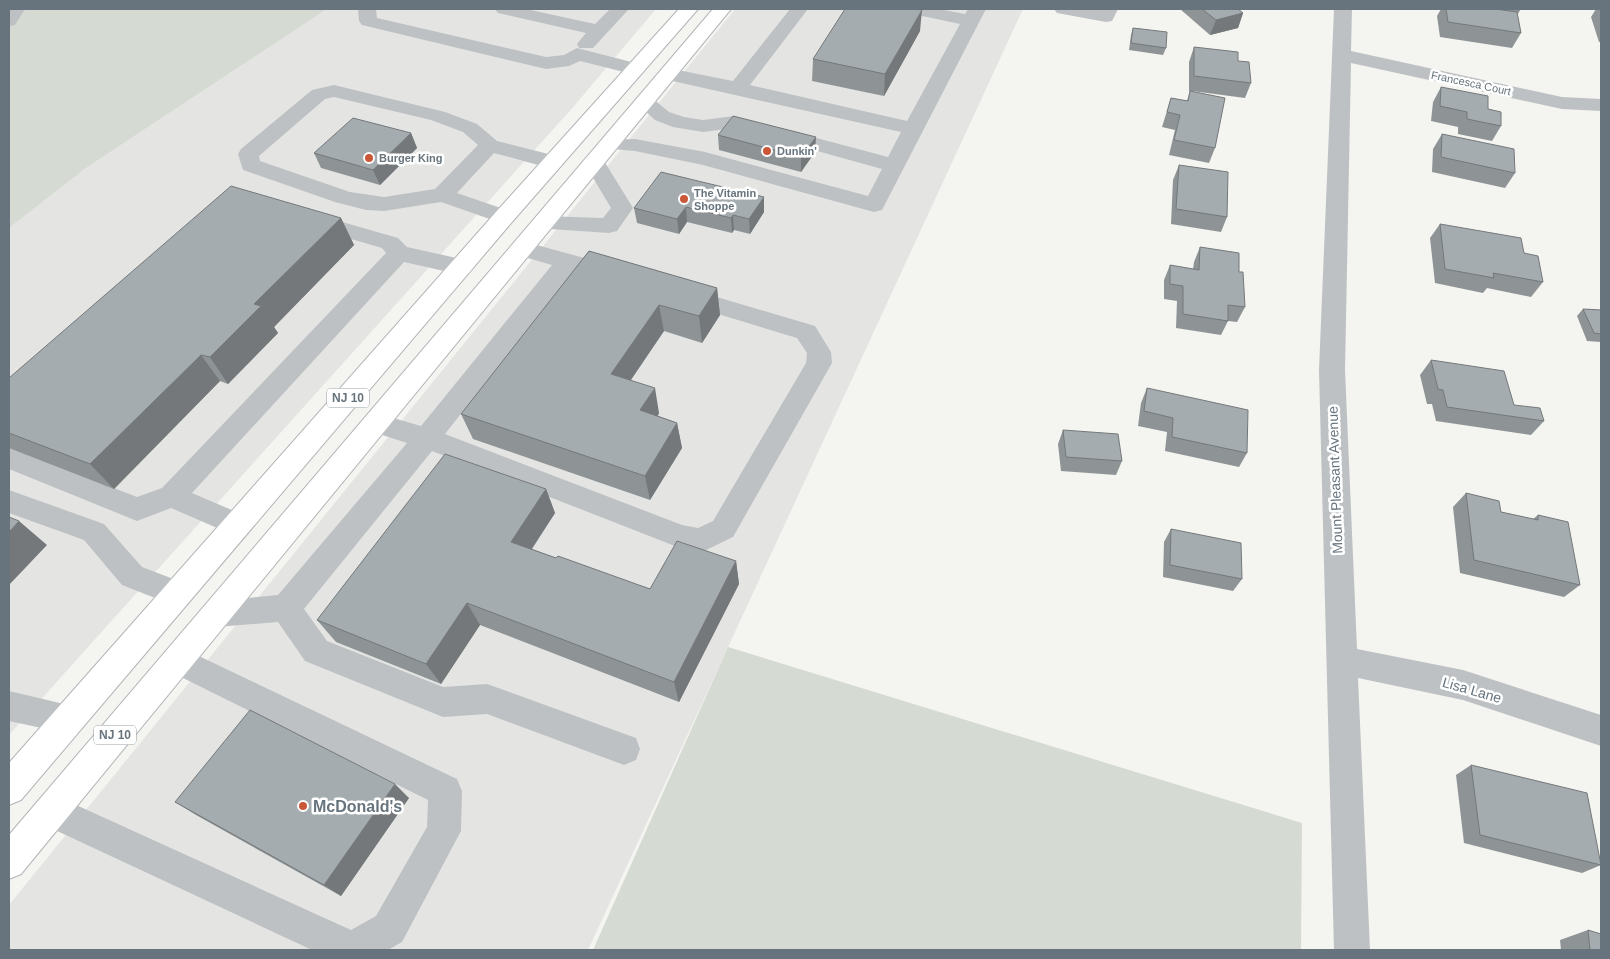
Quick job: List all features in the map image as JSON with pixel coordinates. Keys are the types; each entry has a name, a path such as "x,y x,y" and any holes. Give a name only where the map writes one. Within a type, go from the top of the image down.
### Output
{"main road":[{"name":"NJ 10","path":"9,788 504,218 689,9"},
{"name":"NJ 10","path":"9,862 722,9"}],"street":[{"path":"9,21 16,9"},
{"path":"367,9 368,20 546,63 569,60 620,9"},
{"path":"504,9 599,31"},
{"path":"738,88 799,9"},
{"path":"543,223 609,226 622,208 601,153 635,145 705,159 874,205 974,15 914,9"},
{"path":"1063,9 1106,16 1109,9"},
{"name":"Mount Pleasant Avenue","path":"1343,9 1332,370 1352,950"},
{"path":"577,54 636,69"},
{"name":"Francesca Court","path":"1342,55 1562,102 1601,105"},
{"path":"668,74 738,88 913,129"},
{"path":"504,218 442,195 384,204 343,197 250,165 248,154 319,94 334,91 438,116 470,128 490,145 553,162"},
{"path":"644,102 662,116 680,123 703,126 734,122 895,166"},
{"path":"703,126 697,144 705,159"},
{"path":"442,195 490,145"},
{"path":"290,213 390,243 399,253 462,267"},
{"path":"522,249 634,280"},
{"path":"9,458 137,509 172,496 399,253"},
{"path":"216,614 286,608 427,438 568,261"},
{"path":"376,422 427,438 680,536 700,540 723,529 819,363 819,352 806,332 748,313 662,289"},
{"path":"172,496 238,525"},
{"path":"9,501 94,532 132,576 178,594"},
{"path":"286,608 316,652 443,702 487,699 624,749"},
{"path":"52,811 353,950 389,929 444,831 445,791 178,660"},
{"name":"Lisa Lane","path":"1341,660 1464,686 1601,730"},
{"path":"9,706 70,719"}],"shaded area":[{"path":"9,9 327,9 86,168 9,228"},
{"path":"327,9 656,9 575,105 9,735 9,228 86,168"},
{"path":"735,9 1023,9 588,950 9,950 9,905"},
{"path":"728,647 1302,823 1301,950 593,950"}],"building":[{"path":"845,9 922,10 885,74 813,59"},
{"path":"1202,9 1238,9 1243,13 1216,20"},
{"path":"1446,9 1495,9 1517,12 1521,33 1448,22"},
{"path":"1133,28 1167,32 1166,48 1131,43"},
{"path":"1194,47 1238,52 1238,61 1249,62 1251,83 1194,76"},
{"path":"1441,87 1488,96 1488,109 1501,112 1501,126 1467,119 1467,112 1440,106"},
{"path":"1190,91 1225,98 1215,148 1174,140 1180,115 1167,112 1171,98 1188,101"},
{"path":"733,116 816,137 801,157 718,135"},
{"path":"353,118 411,133 373,170 314,153"},
{"path":"1442,134 1514,149 1515,173 1441,157"},
{"path":"1179,165 1228,172 1227,217 1176,209"},
{"path":"661,172 764,197 749,219 733,215 731,218 686,207 677,219 634,208"},
{"path":"231,186 341,218 254,304 261,306 210,357 201,355 90,464 9,433 9,378"},
{"path":"1440,224 1521,238 1524,253 1538,256 1543,282 1493,273 1494,278 1445,269"},
{"path":"1200,247 1239,253 1239,272 1243,272 1245,307 1228,305 1228,321 1183,314 1183,286 1170,284 1170,265 1199,270"},
{"path":"589,251 717,288 699,316 659,305 611,374 655,388 640,410 677,423 645,476 461,414"},
{"path":"1583,309 1601,310 1601,334 1594,333"},
{"path":"1431,360 1504,371 1514,405 1540,408 1544,421 1447,407 1443,390 1438,389"},
{"path":"1147,388 1248,410 1247,453 1172,437 1173,418 1144,411"},
{"path":"1063,430 1118,434 1122,461 1066,457"},
{"path":"445,454 546,489 511,542 556,558 558,556 650,589 677,541 736,561 674,682 467,603 426,664 317,620"},
{"path":"1466,493 1499,501 1501,512 1538,520 1538,515 1568,522 1580,585 1474,560"},
{"path":"9,517 19,521 9,532"},
{"path":"1171,529 1241,543 1242,579 1170,565"},
{"name":"McDonald's","path":"250,710 395,784 324,885 175,802"},
{"path":"1471,765 1587,793 1601,865 1480,835"},
{"path":"1588,930 1601,934 1601,950 1590,950"}],"place":[{"name":"Dunkin'","path":"767,151"},
{"name":"Burger King","path":"369,158"},
{"name":"The Vitamin Shoppe","path":"684,199"},
{"name":"McDonald's","path":"303,806"}]}
